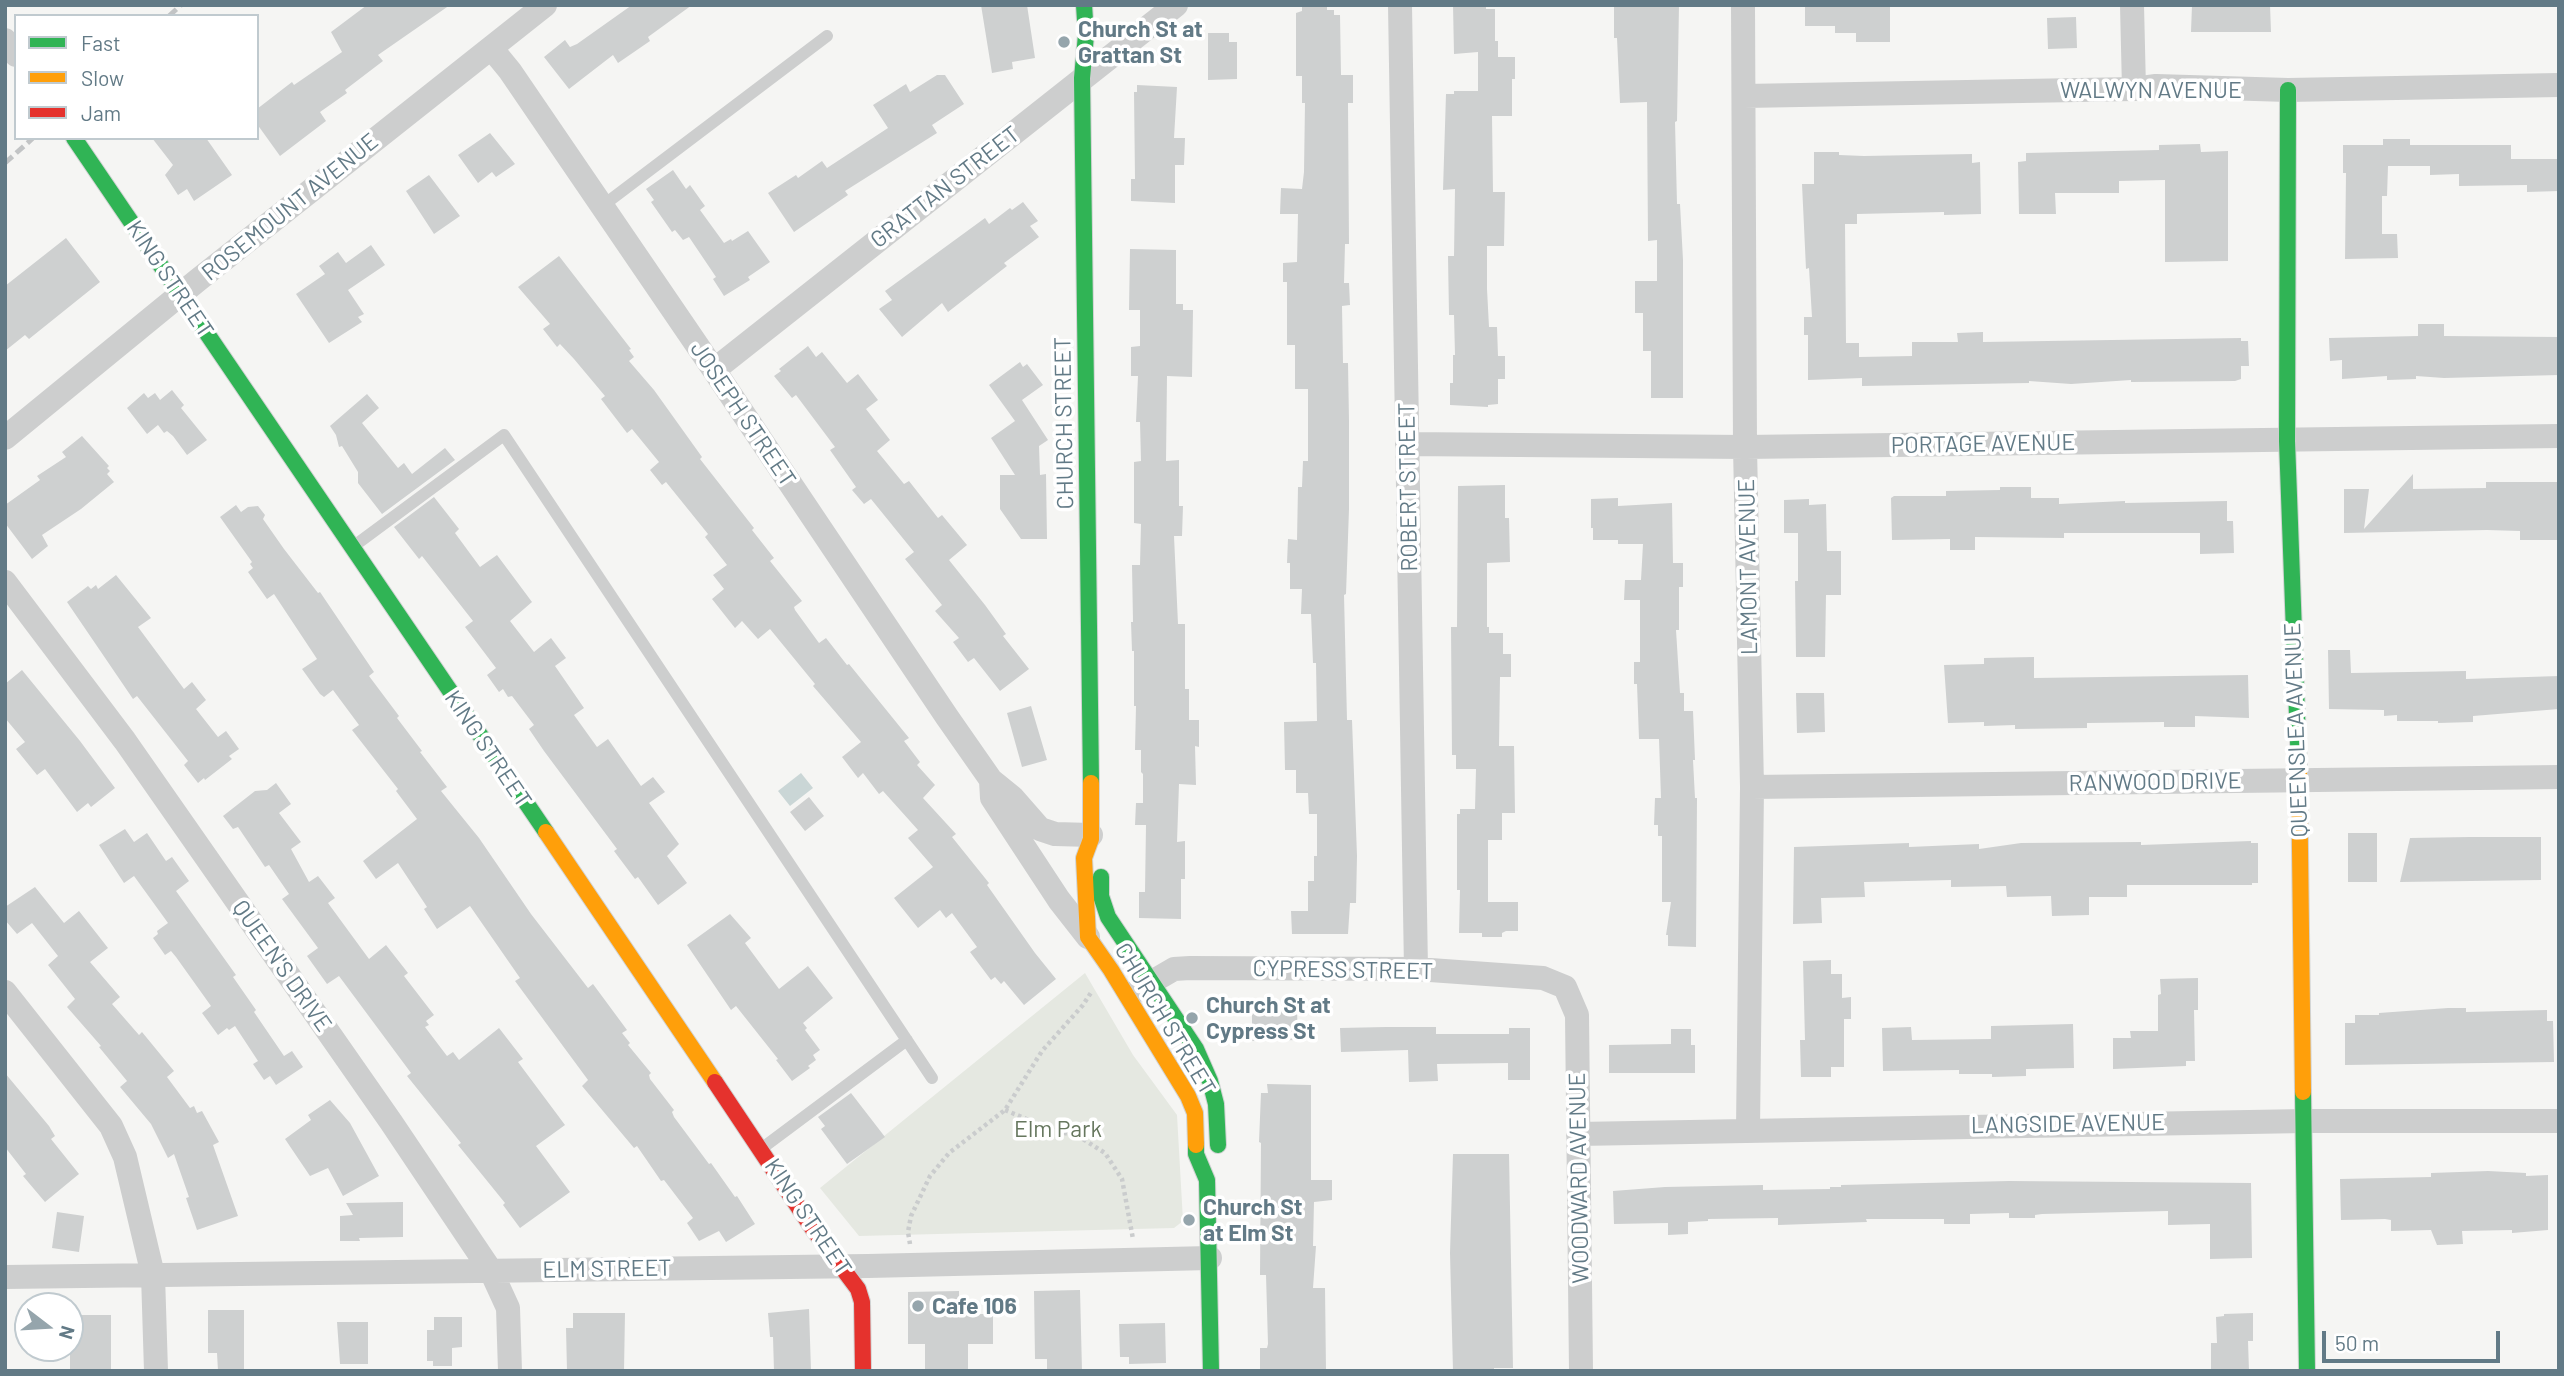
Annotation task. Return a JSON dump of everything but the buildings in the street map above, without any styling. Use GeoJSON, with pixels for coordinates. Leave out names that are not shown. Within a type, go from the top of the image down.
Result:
{"type":"FeatureCollection","features":[{"type":"Feature","properties":{"kind":"street","name":"ROSEMOUNT AVENUE"},"geometry":{"type":"LineString","coordinates":[[5,438],[545,5]]}},
{"type":"Feature","properties":{"kind":"street","name":"CHURCH STREET"},"geometry":{"type":"LineString","coordinates":[[1084,5],[1086,35],[1082,78],[1091,837],[1098,857],[1101,896],[1108,917],[1196,1049],[1210,1081],[1216,1104],[1219,1153],[1207,1180]]}},
{"type":"Feature","properties":{"kind":"street","name":"GRATTAN STREET"},"geometry":{"type":"LineString","coordinates":[[715,370],[1176,5]]}},
{"type":"Feature","properties":{"kind":"street","name":"ROBERT STREET"},"geometry":{"type":"LineString","coordinates":[[1400,5],[1416,970]]}},
{"type":"Feature","properties":{"kind":"street","name":"LAMONT AVENUE"},"geometry":{"type":"LineString","coordinates":[[1743,5],[1745,447],[1752,787],[1748,1129]]}},
{"type":"Feature","properties":{"kind":"street"},"geometry":{"type":"LineString","coordinates":[[2132,5],[2134,89]]}},
{"type":"Feature","properties":{"kind":"street","name":"JOSEPH STREET"},"geometry":{"type":"LineString","coordinates":[[492,49],[715,370],[991,780],[1012,797],[1040,829],[1055,834],[1091,837]]}},
{"type":"Feature","properties":{"kind":"street","name":"WALWYN AVENUE"},"geometry":{"type":"LineString","coordinates":[[1744,96],[2134,89],[2156,86],[2288,90],[2559,85]]}},
{"type":"Feature","properties":{"kind":"street","name":"QUEENSLEA AVENUE"},"geometry":{"type":"LineString","coordinates":[[2288,90],[2287,441],[2299,780],[2307,1371]]}},
{"type":"Feature","properties":{"kind":"street","name":"KING STREET"},"geometry":{"type":"LineString","coordinates":[[75,140],[813,1229],[858,1289],[862,1303],[863,1371]]}},
{"type":"Feature","properties":{"kind":"street","name":"PORTAGE AVENUE"},"geometry":{"type":"LineString","coordinates":[[1407,444],[1745,447],[2559,436]]}},
{"type":"Feature","properties":{"kind":"street","name":"QUEEN'S DRIVE"},"geometry":{"type":"LineString","coordinates":[[5,582],[125,741],[491,1271],[508,1308],[510,1371]]}},
{"type":"Feature","properties":{"kind":"street","name":"RANWOOD DRIVE"},"geometry":{"type":"LineString","coordinates":[[1752,787],[2559,777]]}},
{"type":"Feature","properties":{"kind":"street","name":"JOSEPH STREET"},"geometry":{"type":"LineString","coordinates":[[991,780],[992,799],[1059,900],[1088,937]]}},
{"type":"Feature","properties":{"kind":"street","name":"CHURCH STREET"},"geometry":{"type":"LineString","coordinates":[[1091,837],[1084,858],[1088,937],[1188,1096],[1195,1113],[1196,1154],[1207,1180],[1211,1371]]}},
{"type":"Feature","properties":{"kind":"street","name":"CYPRESS STREET"},"geometry":{"type":"LineString","coordinates":[[1127,997],[1174,969],[1416,970],[1543,978],[1565,987]]}},
{"type":"Feature","properties":{"kind":"street","name":"WOODWARD AVENUE"},"geometry":{"type":"LineString","coordinates":[[1565,987],[1577,1015],[1581,1371]]}},
{"type":"Feature","properties":{"kind":"street"},"geometry":{"type":"LineString","coordinates":[[5,992],[111,1126],[125,1157],[153,1275],[156,1371]]}},
{"type":"Feature","properties":{"kind":"street","name":"LANGSIDE AVENUE"},"geometry":{"type":"LineString","coordinates":[[1578,1134],[2305,1121],[2559,1121]]}},
{"type":"Feature","properties":{"kind":"street","name":"ELM STREET"},"geometry":{"type":"LineString","coordinates":[[5,1277],[911,1265],[1210,1258]]}},
{"type":"Feature","properties":{"kind":"lane"},"geometry":{"type":"LineString","coordinates":[[601,207],[827,36]]}},
{"type":"Feature","properties":{"kind":"lane"},"geometry":{"type":"LineString","coordinates":[[351,548],[504,435],[932,1078]]}},
{"type":"Feature","properties":{"kind":"lane"},"geometry":{"type":"LineString","coordinates":[[761,1149],[907,1040]]}},
{"type":"Feature","properties":{"kind":"path"},"geometry":{"type":"LineString","coordinates":[[911,1265],[908,1232],[911,1216],[930,1176],[948,1153],[1005,1110],[1042,1051],[1083,1005],[1096,984]]}},
{"type":"Feature","properties":{"kind":"path"},"geometry":{"type":"LineString","coordinates":[[1005,1110],[1055,1131],[1078,1136],[1105,1153],[1122,1179],[1128,1209]]}},
{"type":"Feature","properties":{"kind":"green space","name":"Elm Park"},"geometry":{"type":"Polygon","coordinates":[[[1085,973],[1133,1055],[1177,1115],[1183,1221],[1174,1228],[859,1236],[820,1188],[1085,973]]]}},
{"type":"Feature","properties":{"kind":"shaded area"},"geometry":{"type":"Polygon","coordinates":[[[801,773],[813,788],[790,806],[778,791],[801,773]]]}},
{"type":"Feature","properties":{"kind":"railway"},"geometry":{"type":"LineString","coordinates":[[171,14],[181,5]]}},
{"type":"Feature","properties":{"kind":"railway"},"geometry":{"type":"LineString","coordinates":[[5,163],[31,140]]}},
{"type":"Feature","properties":{"kind":"traffic: fast"},"geometry":{"type":"LineString","coordinates":[[1084,5],[1086,35],[1082,78],[1091,783]]}},
{"type":"Feature","properties":{"kind":"traffic: fast"},"geometry":{"type":"LineString","coordinates":[[2288,90],[2287,441],[2299,769]]}},
{"type":"Feature","properties":{"kind":"traffic: fast"},"geometry":{"type":"LineString","coordinates":[[75,140],[546,832]]}},
{"type":"Feature","properties":{"kind":"traffic: fast"},"geometry":{"type":"LineString","coordinates":[[1101,877],[1101,896],[1108,917],[1196,1049],[1210,1081],[1216,1104],[1218,1145]]}},
{"type":"Feature","properties":{"kind":"traffic: fast"},"geometry":{"type":"LineString","coordinates":[[2303,1092],[2307,1371]]}},
{"type":"Feature","properties":{"kind":"traffic: fast"},"geometry":{"type":"LineString","coordinates":[[1196,1145],[1196,1154],[1207,1180],[1211,1371]]}},
{"type":"Feature","properties":{"kind":"traffic: slow"},"geometry":{"type":"LineString","coordinates":[[2299,769],[2303,1092]]}},
{"type":"Feature","properties":{"kind":"traffic: slow"},"geometry":{"type":"LineString","coordinates":[[1091,783],[1091,839],[1084,858],[1088,937],[1188,1096],[1195,1113],[1196,1145]]}},
{"type":"Feature","properties":{"kind":"traffic: slow"},"geometry":{"type":"LineString","coordinates":[[546,832],[715,1082]]}},
{"type":"Feature","properties":{"kind":"traffic: jam"},"geometry":{"type":"LineString","coordinates":[[715,1082],[813,1229],[858,1289],[862,1302],[863,1371]]}},
{"type":"Feature","properties":{"kind":"place","name":"Church St at Grattan St"},"geometry":{"type":"Point","coordinates":[1064,42]}},
{"type":"Feature","properties":{"kind":"place","name":"Church St at Cypress St"},"geometry":{"type":"Point","coordinates":[1192,1018]}},
{"type":"Feature","properties":{"kind":"place","name":"Church St at Elm St"},"geometry":{"type":"Point","coordinates":[1189,1220]}},
{"type":"Feature","properties":{"kind":"place","name":"Cafe 106"},"geometry":{"type":"Point","coordinates":[918,1306]}}]}
